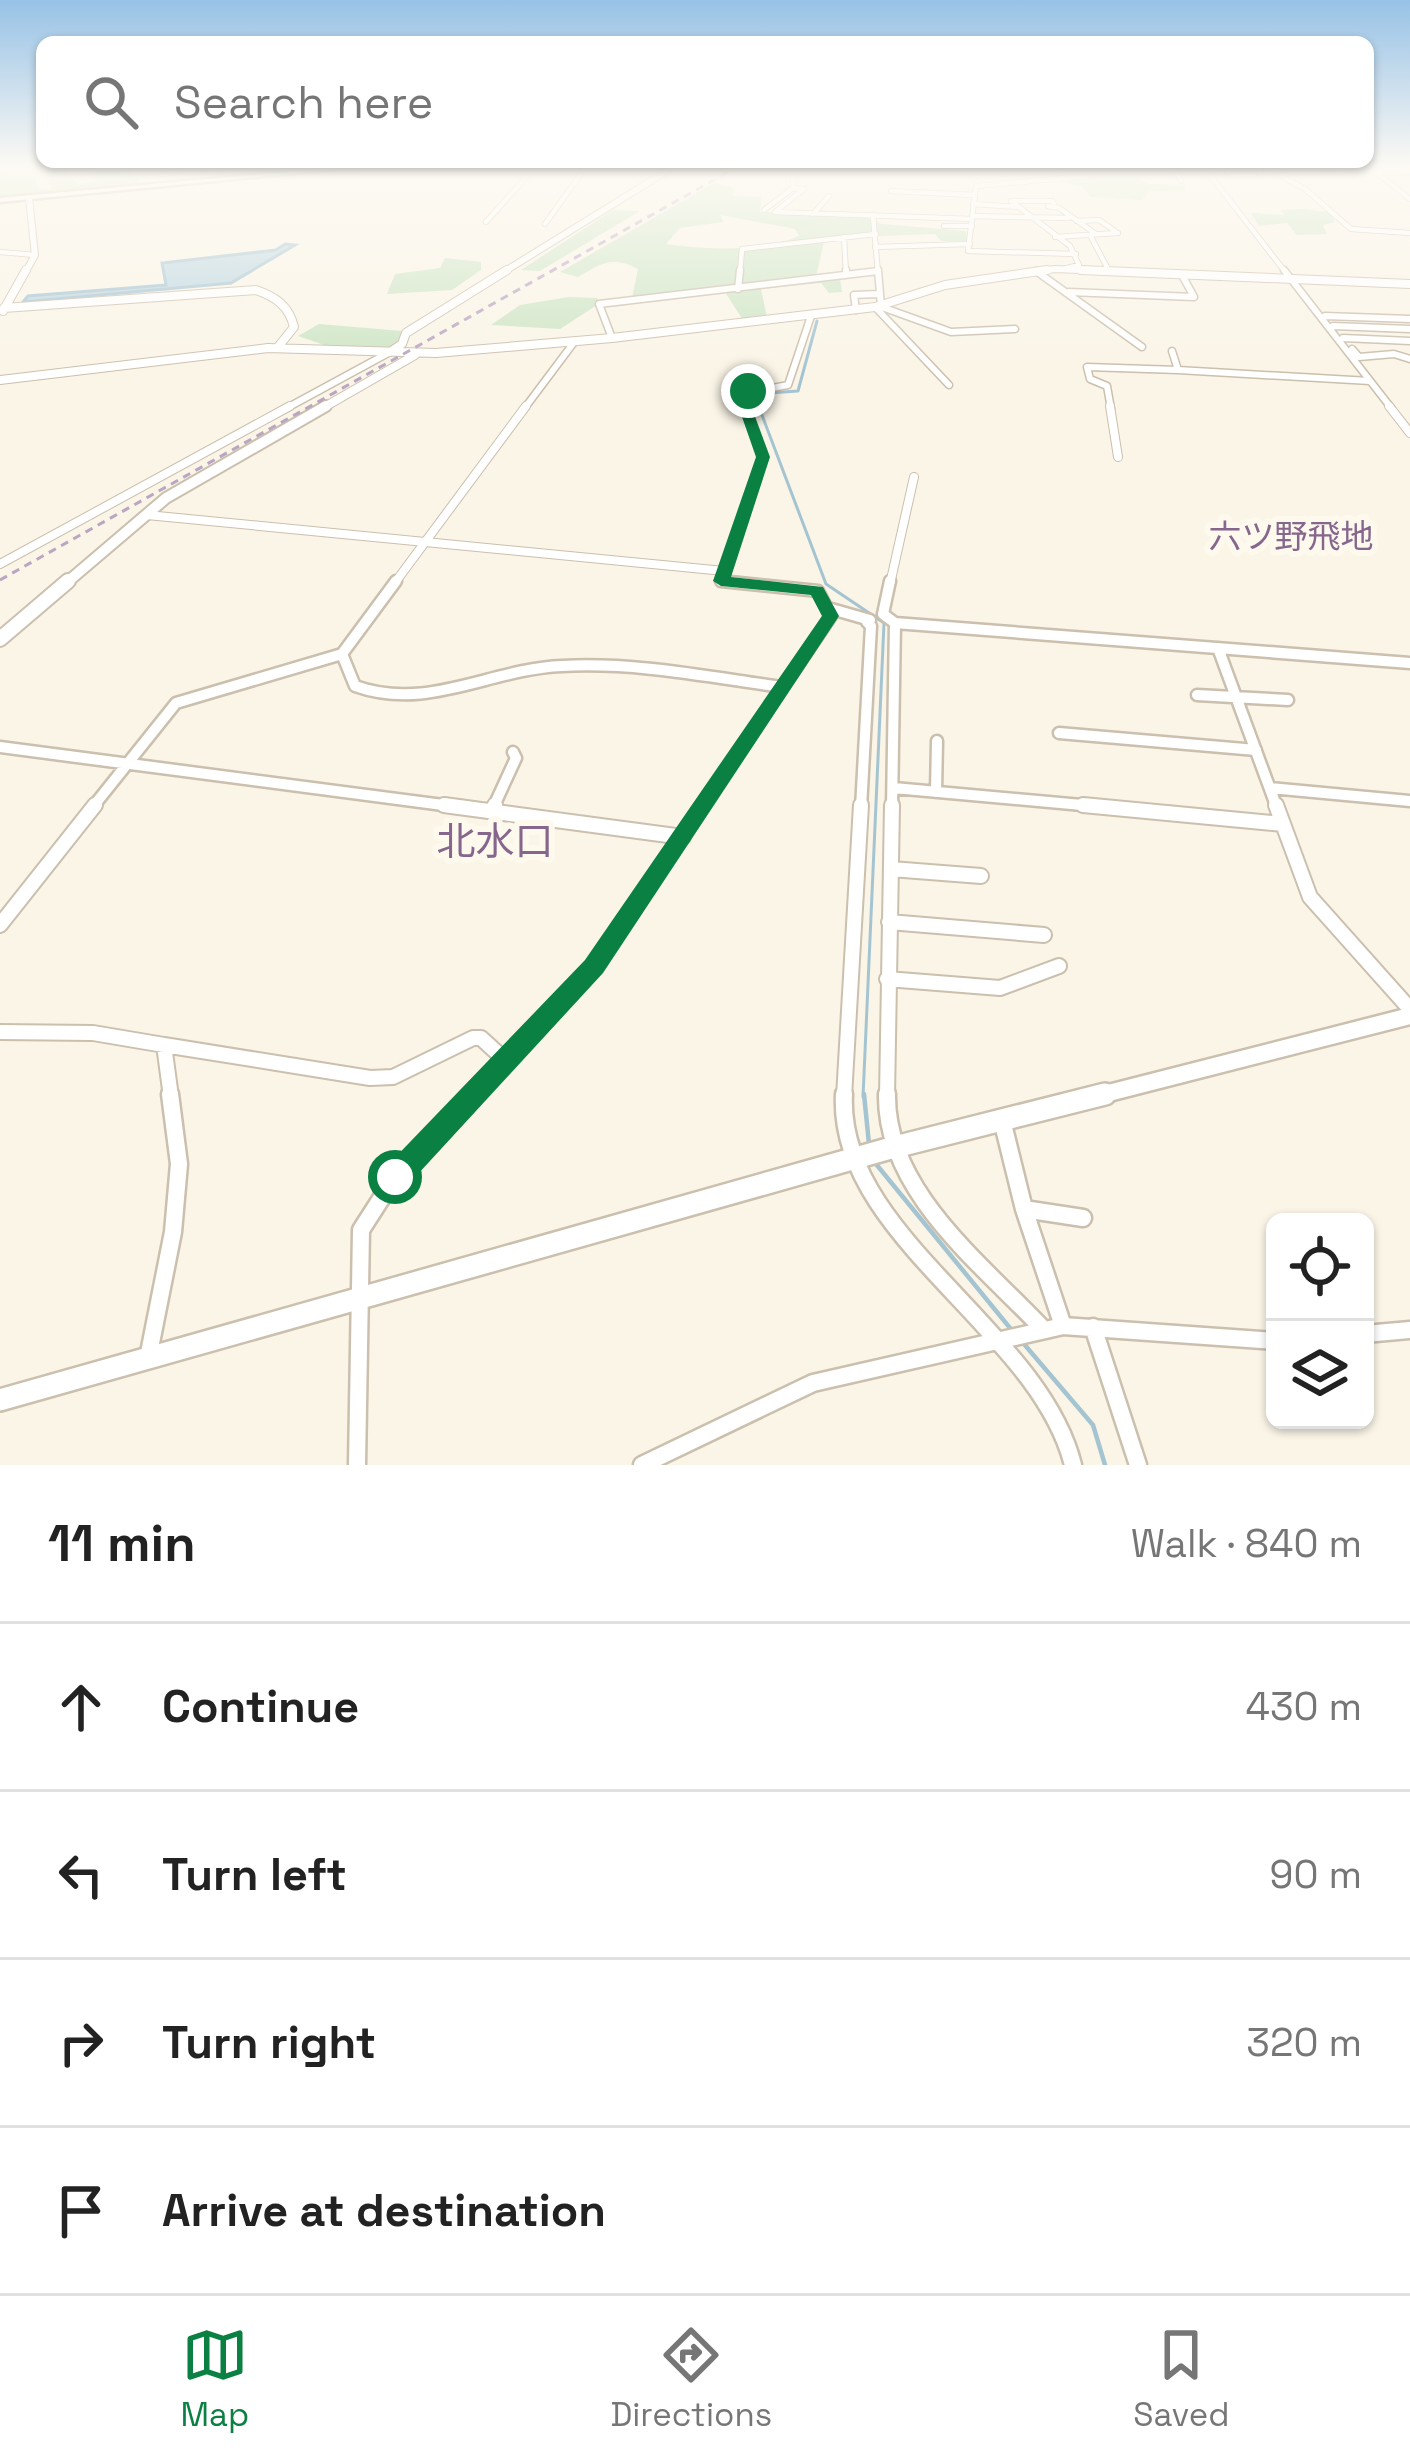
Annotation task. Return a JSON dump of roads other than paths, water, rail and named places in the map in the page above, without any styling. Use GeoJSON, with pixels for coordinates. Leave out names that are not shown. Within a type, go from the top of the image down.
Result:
{"type":"FeatureCollection","features":[{"type":"Feature","properties":{"kind":"street"},"geometry":{"type":"LineString","coordinates":[[2,312],[35,255],[33,234]]}},
{"type":"Feature","properties":{"kind":"street"},"geometry":{"type":"LineString","coordinates":[[0,564],[390,352],[402,344],[406,333],[568,234]]}},
{"type":"Feature","properties":{"kind":"street"},"geometry":{"type":"LineString","coordinates":[[738,289],[742,249],[872,234]]}},
{"type":"Feature","properties":{"kind":"street"},"geometry":{"type":"LineString","coordinates":[[876,234],[878,306],[949,386]]}},
{"type":"Feature","properties":{"kind":"street"},"geometry":{"type":"LineString","coordinates":[[969,246],[970,234]]}},
{"type":"Feature","properties":{"kind":"street"},"geometry":{"type":"LineString","coordinates":[[1050,234],[1076,254],[1079,265]]}},
{"type":"Feature","properties":{"kind":"street"},"geometry":{"type":"LineString","coordinates":[[1054,237],[1088,234]]}},
{"type":"Feature","properties":{"kind":"street"},"geometry":{"type":"LineString","coordinates":[[1093,234],[1109,271]]}},
{"type":"Feature","properties":{"kind":"street"},"geometry":{"type":"LineString","coordinates":[[1257,234],[1410,434]]}},
{"type":"Feature","properties":{"kind":"street"},"geometry":{"type":"LineString","coordinates":[[844,237],[846,275]]}},
{"type":"Feature","properties":{"kind":"street"},"geometry":{"type":"LineString","coordinates":[[876,251],[969,246],[1015,256],[1076,254]]}},
{"type":"Feature","properties":{"kind":"street"},"geometry":{"type":"LineString","coordinates":[[0,252],[35,255]]}},
{"type":"Feature","properties":{"kind":"street"},"geometry":{"type":"LineString","coordinates":[[0,380],[278,347],[419,352],[612,338],[856,310],[945,285],[1104,261]]}},
{"type":"Feature","properties":{"kind":"street"},"geometry":{"type":"LineString","coordinates":[[1063,268],[1410,284]]}},
{"type":"Feature","properties":{"kind":"street"},"geometry":{"type":"LineString","coordinates":[[612,338],[598,304],[878,271]]}},
{"type":"Feature","properties":{"kind":"street"},"geometry":{"type":"LineString","coordinates":[[1036,271],[1142,346]]}},
{"type":"Feature","properties":{"kind":"street"},"geometry":{"type":"LineString","coordinates":[[1069,292],[1192,298],[1181,274]]}},
{"type":"Feature","properties":{"kind":"street"},"geometry":{"type":"LineString","coordinates":[[1293,279],[1359,358],[1394,354],[1410,359]]}},
{"type":"Feature","properties":{"kind":"street"},"geometry":{"type":"LineString","coordinates":[[2,312],[256,290],[290,311],[294,327],[278,347]]}},
{"type":"Feature","properties":{"kind":"street"},"geometry":{"type":"LineString","coordinates":[[856,310],[854,295],[878,294]]}},
{"type":"Feature","properties":{"kind":"street"},"geometry":{"type":"LineString","coordinates":[[1092,309],[1109,309],[1103,294]]}},
{"type":"Feature","properties":{"kind":"street"},"geometry":{"type":"LineString","coordinates":[[878,306],[951,332],[1015,329]]}},
{"type":"Feature","properties":{"kind":"street"},"geometry":{"type":"LineString","coordinates":[[357,1465],[361,1300],[357,1263],[361,1230],[373,1207],[594,966],[831,616],[818,591],[721,581],[763,457],[740,394],[788,385],[811,316]]}},
{"type":"Feature","properties":{"kind":"street"},"geometry":{"type":"LineString","coordinates":[[1325,316],[1410,320]]}},
{"type":"Feature","properties":{"kind":"street"},"geometry":{"type":"LineString","coordinates":[[1333,326],[1410,329]]}},
{"type":"Feature","properties":{"kind":"street"},"geometry":{"type":"LineString","coordinates":[[1342,338],[1410,341]]}},
{"type":"Feature","properties":{"kind":"street"},"geometry":{"type":"LineString","coordinates":[[0,925],[176,704],[342,654],[575,341]]}},
{"type":"Feature","properties":{"kind":"street"},"geometry":{"type":"LineString","coordinates":[[1172,351],[1178,370]]}},
{"type":"Feature","properties":{"kind":"street"},"geometry":{"type":"LineString","coordinates":[[0,639],[166,498],[419,352]]}},
{"type":"Feature","properties":{"kind":"street"},"geometry":{"type":"LineString","coordinates":[[1118,457],[1107,386],[1090,379],[1087,367],[1370,380]]}},
{"type":"Feature","properties":{"kind":"street"},"geometry":{"type":"LineString","coordinates":[[883,614],[914,477]]}},
{"type":"Feature","properties":{"kind":"street"},"geometry":{"type":"LineString","coordinates":[[146,515],[724,572]]}},
{"type":"Feature","properties":{"kind":"street"},"geometry":{"type":"LineString","coordinates":[[828,608],[871,626],[842,1113],[853,1159],[864,1187],[1056,1414],[1073,1465]]}},
{"type":"Feature","properties":{"kind":"street"},"geometry":{"type":"LineString","coordinates":[[867,622],[883,614]]}},
{"type":"Feature","properties":{"kind":"street"},"geometry":{"type":"LineString","coordinates":[[883,614],[895,623],[1410,663]]}},
{"type":"Feature","properties":{"kind":"street"},"geometry":{"type":"LineString","coordinates":[[895,623],[883,1104],[891,1148],[913,1184],[1053,1328]]}},
{"type":"Feature","properties":{"kind":"street"},"geometry":{"type":"LineString","coordinates":[[0,1400],[891,1148],[1410,1012],[1310,898],[1218,648]]}},
{"type":"Feature","properties":{"kind":"street"},"geometry":{"type":"LineString","coordinates":[[342,654],[355,686],[401,701],[562,665],[782,687]]}},
{"type":"Feature","properties":{"kind":"street"},"geometry":{"type":"LineString","coordinates":[[1197,695],[1288,700]]}},
{"type":"Feature","properties":{"kind":"street"},"geometry":{"type":"LineString","coordinates":[[1059,733],[1256,750]]}},
{"type":"Feature","properties":{"kind":"street"},"geometry":{"type":"LineString","coordinates":[[937,741],[937,792]]}},
{"type":"Feature","properties":{"kind":"street"},"geometry":{"type":"LineString","coordinates":[[0,747],[682,837]]}},
{"type":"Feature","properties":{"kind":"street"},"geometry":{"type":"LineString","coordinates":[[492,811],[516,758],[513,752]]}},
{"type":"Feature","properties":{"kind":"street"},"geometry":{"type":"LineString","coordinates":[[894,788],[1282,824]]}},
{"type":"Feature","properties":{"kind":"street"},"geometry":{"type":"LineString","coordinates":[[1270,788],[1410,801]]}},
{"type":"Feature","properties":{"kind":"street"},"geometry":{"type":"LineString","coordinates":[[891,869],[981,876]]}},
{"type":"Feature","properties":{"kind":"street"},"geometry":{"type":"LineString","coordinates":[[890,922],[1044,935]]}},
{"type":"Feature","properties":{"kind":"street"},"geometry":{"type":"LineString","coordinates":[[887,979],[1000,988],[1034,971],[1059,966]]}},
{"type":"Feature","properties":{"kind":"street"},"geometry":{"type":"LineString","coordinates":[[0,1033],[93,1033],[370,1078],[393,1077],[473,1038],[481,1038],[505,1060]]}},
{"type":"Feature","properties":{"kind":"street"},"geometry":{"type":"LineString","coordinates":[[148,1358],[173,1232],[179,1164],[164,1045]]}},
{"type":"Feature","properties":{"kind":"street"},"geometry":{"type":"LineString","coordinates":[[1002,1120],[1053,1328]]}},
{"type":"Feature","properties":{"kind":"street"},"geometry":{"type":"LineString","coordinates":[[1024,1209],[1083,1218]]}},
{"type":"Feature","properties":{"kind":"street"},"geometry":{"type":"LineString","coordinates":[[1093,1327],[1138,1465]]}},
{"type":"Feature","properties":{"kind":"street"},"geometry":{"type":"LineString","coordinates":[[642,1465],[813,1383],[1053,1328],[1266,1340]]}},
{"type":"Feature","properties":{"kind":"street"},"geometry":{"type":"LineString","coordinates":[[1374,1333],[1410,1330]]}},
{"type":"Feature","properties":{"kind":"water"},"geometry":{"type":"Polygon","coordinates":[[[295,245],[231,283],[23,302],[28,296],[166,285],[162,263],[276,250],[295,245]]]}},
{"type":"Feature","properties":{"kind":"waterway"},"geometry":{"type":"LineString","coordinates":[[817,321],[798,391],[754,394],[826,584],[884,623],[863,1097]]}},
{"type":"Feature","properties":{"kind":"waterway"},"geometry":{"type":"LineString","coordinates":[[864,1094],[869,1144]]}},
{"type":"Feature","properties":{"kind":"waterway"},"geometry":{"type":"LineString","coordinates":[[876,1164],[1010,1328]]}},
{"type":"Feature","properties":{"kind":"waterway"},"geometry":{"type":"LineString","coordinates":[[1024,1344],[1093,1425],[1105,1465]]}},
{"type":"Feature","properties":{"kind":"railway"},"geometry":{"type":"LineString","coordinates":[[0,580],[617,234]]}},
{"type":"Feature","properties":{"kind":"district","name":"六ツ野飛地"},"geometry":{"type":"Point","coordinates":[1291,536]}},
{"type":"Feature","properties":{"kind":"district","name":"北水口"},"geometry":{"type":"Point","coordinates":[495,841]}}]}
